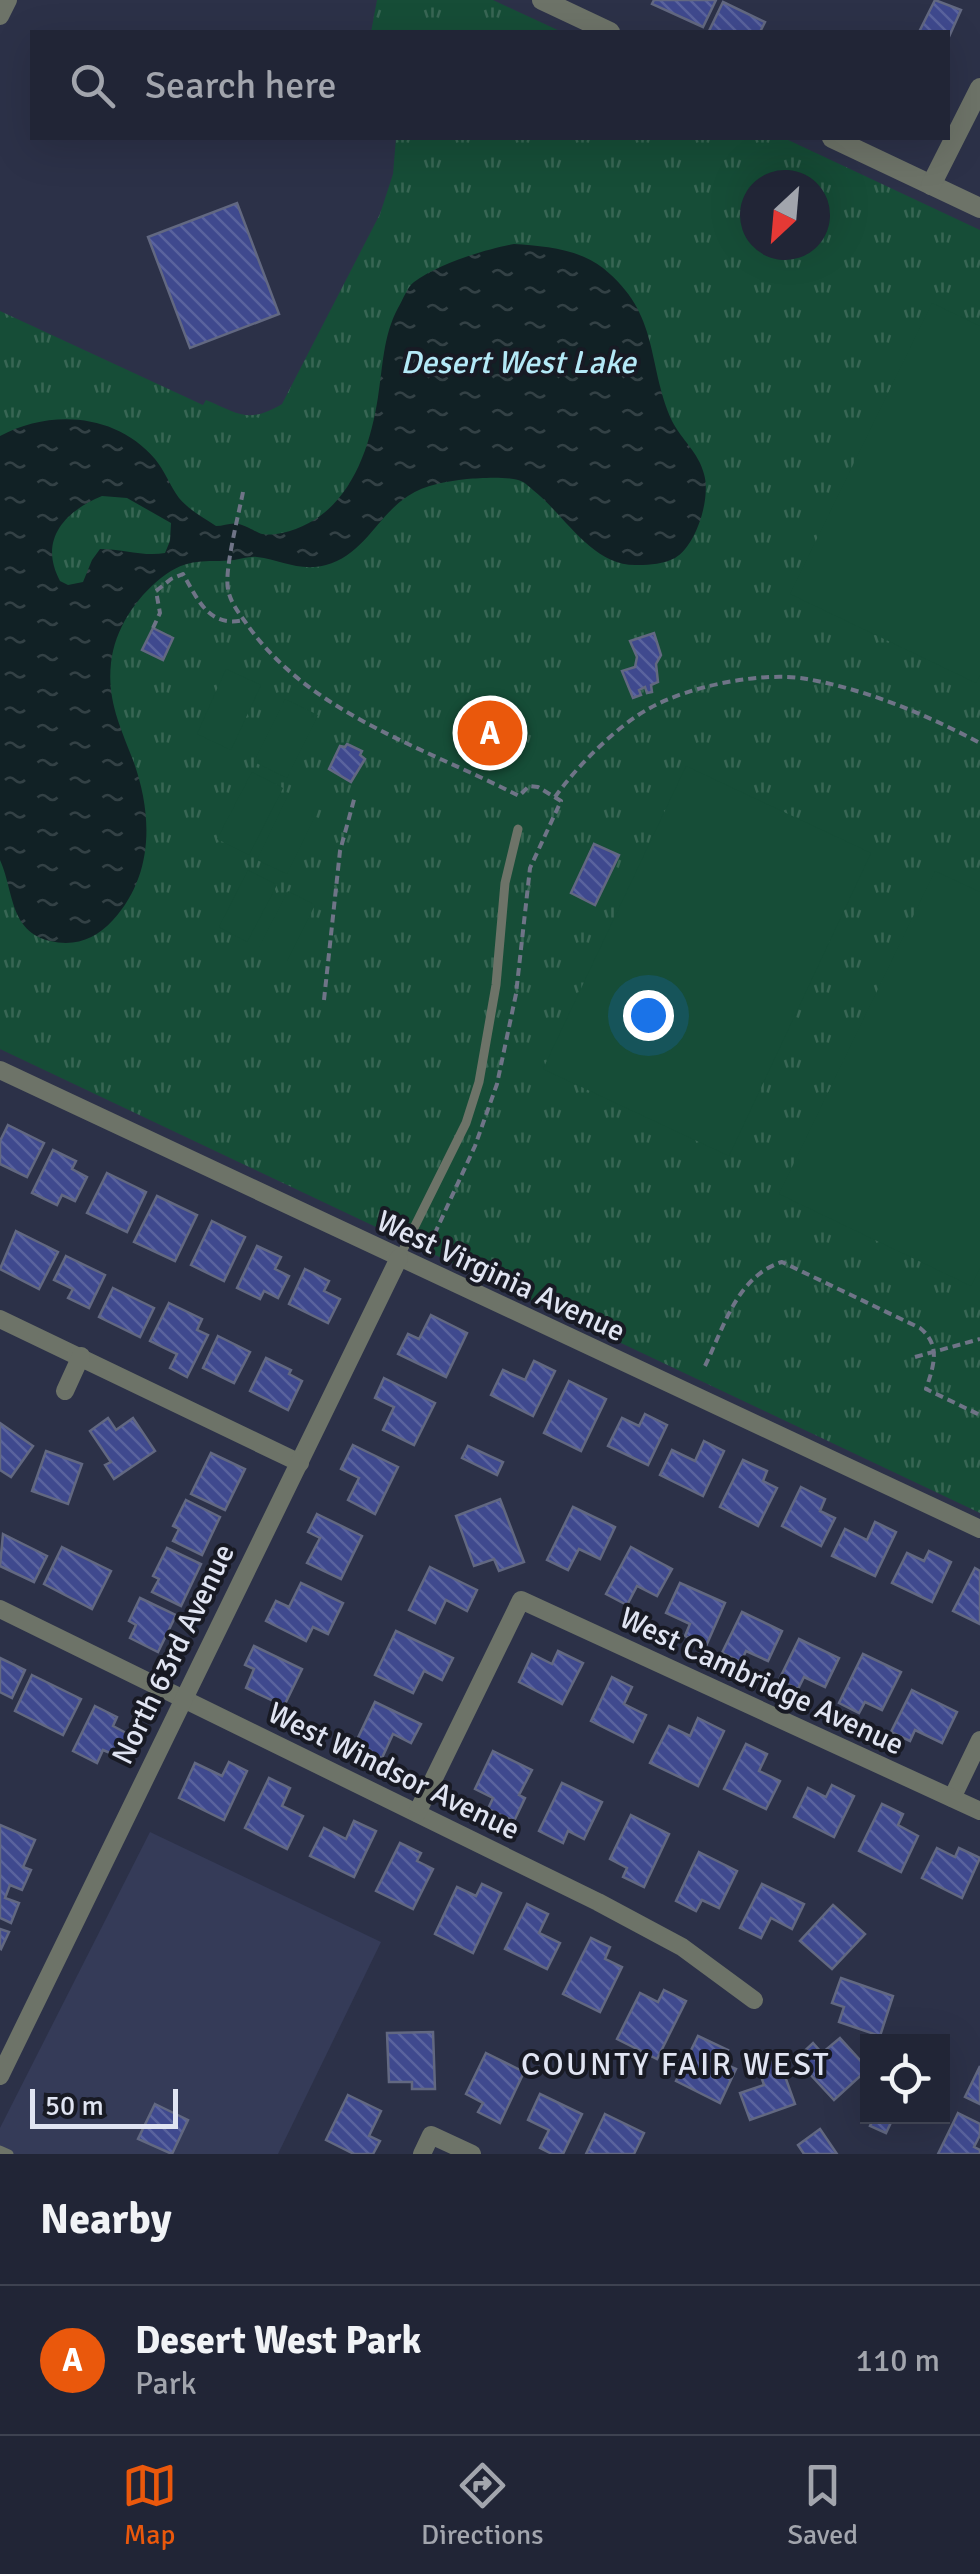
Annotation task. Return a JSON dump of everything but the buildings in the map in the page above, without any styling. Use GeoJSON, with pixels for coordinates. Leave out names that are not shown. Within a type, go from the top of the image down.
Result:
{"type":"FeatureCollection","features":[{"type":"Feature","properties":{"kind":"street"},"geometry":{"type":"LineString","coordinates":[[542,0],[606,30]]}},
{"type":"Feature","properties":{"kind":"street"},"geometry":{"type":"LineString","coordinates":[[931,184],[980,88]]}},
{"type":"Feature","properties":{"kind":"street"},"geometry":{"type":"LineString","coordinates":[[836,140],[980,208]]}},
{"type":"Feature","properties":{"kind":"street","name":"West Virginia Avenue"},"geometry":{"type":"LineString","coordinates":[[0,1070],[980,1529]]}},
{"type":"Feature","properties":{"kind":"street","name":"North 63rd Avenue"},"geometry":{"type":"LineString","coordinates":[[0,2076],[399,1258]]}},
{"type":"Feature","properties":{"kind":"street"},"geometry":{"type":"LineString","coordinates":[[0,1320],[300,1463]]}},
{"type":"Feature","properties":{"kind":"street"},"geometry":{"type":"LineString","coordinates":[[65,1391],[81,1356]]}},
{"type":"Feature","properties":{"kind":"street","name":"West Cambridge Avenue"},"geometry":{"type":"LineString","coordinates":[[416,1812],[521,1600],[980,1811]]}},
{"type":"Feature","properties":{"kind":"street","name":"West Windsor Avenue"},"geometry":{"type":"LineString","coordinates":[[0,1610],[598,1902],[682,1947],[754,2000]]}},
{"type":"Feature","properties":{"kind":"street"},"geometry":{"type":"LineString","coordinates":[[952,1798],[980,1740]]}},
{"type":"Feature","properties":{"kind":"street"},"geometry":{"type":"LineString","coordinates":[[422,2154],[431,2135],[472,2154]]}},
{"type":"Feature","properties":{"kind":"lane"},"geometry":{"type":"LineString","coordinates":[[399,1258],[466,1123],[479,1082],[496,985],[505,883],[518,829]]}},
{"type":"Feature","properties":{"kind":"lane"},"geometry":{"type":"LineString","coordinates":[[0,2150],[10,2154]]}},
{"type":"Feature","properties":{"kind":"path"},"geometry":{"type":"LineString","coordinates":[[243,492],[226,586],[244,620],[276,660],[330,704],[519,796],[529,786],[538,787],[560,801],[540,841]]}},
{"type":"Feature","properties":{"kind":"path"},"geometry":{"type":"LineString","coordinates":[[153,628],[160,612],[156,591],[184,574],[201,606],[218,620],[244,620]]}},
{"type":"Feature","properties":{"kind":"path"},"geometry":{"type":"LineString","coordinates":[[554,797],[586,759],[650,708],[702,688],[744,679],[804,678],[898,704],[980,743]]}},
{"type":"Feature","properties":{"kind":"path"},"geometry":{"type":"LineString","coordinates":[[324,1000],[340,851],[355,796]]}},
{"type":"Feature","properties":{"kind":"path"},"geometry":{"type":"LineString","coordinates":[[705,1366],[744,1286],[764,1268],[782,1262],[931,1336],[935,1352],[926,1389],[980,1414]]}},
{"type":"Feature","properties":{"kind":"path"},"geometry":{"type":"LineString","coordinates":[[915,1357],[980,1340]]}},
{"type":"Feature","properties":{"kind":"shaded area"},"geometry":{"type":"Polygon","coordinates":[[[150,1832],[381,1942],[278,2154],[0,2154],[0,2128],[150,1832]]]}},
{"type":"Feature","properties":{"kind":"green space"},"geometry":{"type":"Polygon","coordinates":[[[377,0],[493,0],[558,30],[371,30],[377,0]]]}},
{"type":"Feature","properties":{"kind":"green space"},"geometry":{"type":"Polygon","coordinates":[[[396,140],[788,140],[980,230],[980,1513],[0,1049],[0,311],[203,405],[206,400],[236,413],[252,415],[282,404],[380,214],[393,174],[396,140]]]}},
{"type":"Feature","properties":{"kind":"green space"},"geometry":{"type":"Polygon","coordinates":[[[932,303],[980,326],[980,675],[976,683],[790,594],[932,303]]]}},
{"type":"Feature","properties":{"kind":"green space"},"geometry":{"type":"Polygon","coordinates":[[[226,669],[261,685],[231,750],[197,734],[226,669]]]}},
{"type":"Feature","properties":{"kind":"green space"},"geometry":{"type":"Polygon","coordinates":[[[285,699],[318,715],[287,778],[254,762],[285,699]]]}},
{"type":"Feature","properties":{"kind":"green space"},"geometry":{"type":"Polygon","coordinates":[[[686,766],[871,853],[729,1156],[543,1069],[686,766]]]}},
{"type":"Feature","properties":{"kind":"green space"},"geometry":{"type":"Polygon","coordinates":[[[252,772],[283,788],[249,855],[217,839],[252,772]]]}},
{"type":"Feature","properties":{"kind":"green space"},"geometry":{"type":"Polygon","coordinates":[[[289,793],[319,808],[287,874],[257,860],[289,793]]]}},
{"type":"Feature","properties":{"kind":"green space"},"geometry":{"type":"Polygon","coordinates":[[[248,870],[277,885],[247,942],[219,927],[248,870]]]}},
{"type":"Feature","properties":{"kind":"green space"},"geometry":{"type":"Polygon","coordinates":[[[935,871],[980,892],[980,1268],[971,1286],[779,1194],[935,871]]]}},
{"type":"Feature","properties":{"kind":"green space"},"geometry":{"type":"Polygon","coordinates":[[[288,891],[315,905],[287,961],[259,947],[288,891]]]}},
{"type":"Feature","properties":{"kind":"water","name":"Desert West Lake"},"geometry":{"type":"Polygon","coordinates":[[[514,244],[561,250],[594,262],[622,286],[635,304],[650,340],[672,421],[704,474],[704,507],[690,543],[666,562],[622,563],[593,549],[523,482],[479,478],[415,492],[397,504],[350,553],[326,565],[299,566],[251,557],[197,562],[171,571],[135,605],[117,638],[111,663],[113,701],[144,802],[146,844],[136,884],[113,920],[92,937],[68,943],[37,936],[20,919],[0,860],[0,436],[19,427],[61,419],[102,424],[139,444],[159,464],[183,502],[216,526],[239,524],[267,535],[304,526],[338,499],[361,462],[374,419],[389,329],[409,287],[449,263],[514,244]],[[102,496],[67,519],[54,540],[52,553],[60,581],[68,585],[83,582],[100,549],[165,553],[171,523],[127,498],[102,496]]]}},
{"type":"Feature","properties":{"kind":"place","name":"Desert West Park"},"geometry":{"type":"Point","coordinates":[490,733]}},
{"type":"Feature","properties":{"kind":"district","name":"COUNTY FAIR WEST"},"geometry":{"type":"Point","coordinates":[676,2064]}}]}
